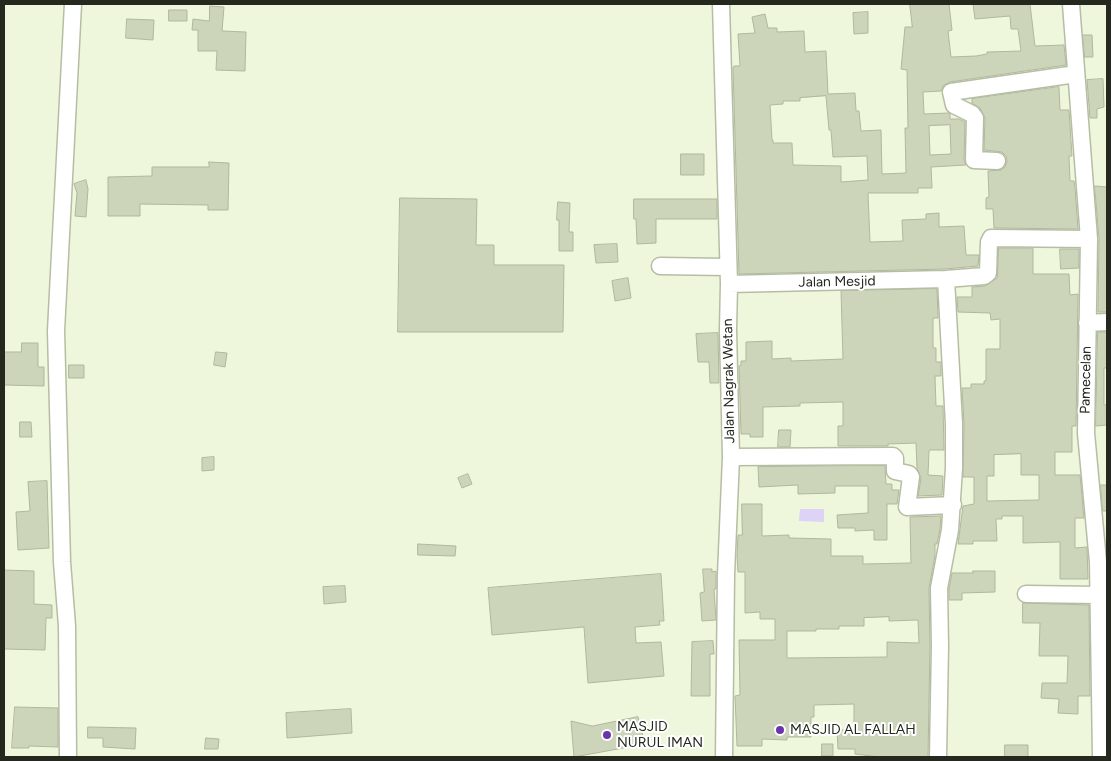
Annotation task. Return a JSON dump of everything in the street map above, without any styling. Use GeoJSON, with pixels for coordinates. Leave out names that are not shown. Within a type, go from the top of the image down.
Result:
{"type":"FeatureCollection","features":[{"type":"Feature","properties":{"kind":"street"},"geometry":{"type":"LineString","coordinates":[[68,757],[67,626],[62,562],[56,331],[73,4]]}},
{"type":"Feature","properties":{"kind":"street","name":"Jalan Nagrak Wetan"},"geometry":{"type":"LineString","coordinates":[[721,4],[727,267],[729,284],[728,330],[731,457],[726,575],[724,757]]}},
{"type":"Feature","properties":{"kind":"street","name":"Pamecelan"},"geometry":{"type":"LineString","coordinates":[[1071,4],[1089,239],[1086,433],[1097,543],[1101,757]]}},
{"type":"Feature","properties":{"kind":"street"},"geometry":{"type":"LineString","coordinates":[[997,161],[973,160],[975,118],[972,114],[954,105],[951,92],[1076,74]]}},
{"type":"Feature","properties":{"kind":"street","name":"Jalan Mesjid"},"geometry":{"type":"LineString","coordinates":[[729,284],[946,280],[988,274],[989,242],[991,238],[1089,239]]}},
{"type":"Feature","properties":{"kind":"street"},"geometry":{"type":"LineString","coordinates":[[660,266],[727,267]]}},
{"type":"Feature","properties":{"kind":"street"},"geometry":{"type":"LineString","coordinates":[[938,757],[940,588],[953,505],[954,424],[946,280]]}},
{"type":"Feature","properties":{"kind":"street"},"geometry":{"type":"LineString","coordinates":[[1087,323],[1107,322]]}},
{"type":"Feature","properties":{"kind":"street"},"geometry":{"type":"LineString","coordinates":[[731,457],[892,456],[895,458],[895,472],[907,473],[910,477],[907,507],[953,505]]}},
{"type":"Feature","properties":{"kind":"street"},"geometry":{"type":"LineString","coordinates":[[1026,594],[1099,595]]}},
{"type":"Feature","properties":{"kind":"shaded area"},"geometry":{"type":"Polygon","coordinates":[[[800,509],[824,509],[824,522],[799,521],[800,509]]]}},
{"type":"Feature","properties":{"kind":"building"},"geometry":{"type":"Polygon","coordinates":[[[910,4],[949,4],[952,30],[948,31],[951,57],[976,56],[987,54],[987,52],[1021,51],[1018,29],[1011,29],[1010,16],[975,19],[973,4],[1030,4],[1035,46],[1064,45],[1066,65],[950,82],[944,85],[941,91],[923,92],[924,114],[948,113],[950,114],[950,119],[959,119],[965,122],[964,160],[966,165],[931,167],[932,188],[918,188],[918,193],[868,193],[870,242],[903,241],[902,220],[926,219],[926,214],[939,213],[939,227],[964,226],[966,255],[979,255],[978,266],[945,269],[739,274],[733,68],[734,66],[740,66],[738,34],[755,33],[752,17],[765,14],[768,28],[777,28],[777,32],[804,31],[805,52],[826,51],[828,94],[855,93],[856,111],[859,111],[861,131],[881,130],[882,174],[906,173],[905,128],[908,128],[907,70],[901,69],[905,27],[912,27],[910,4]],[[826,96],[800,98],[800,101],[783,101],[783,104],[770,105],[773,143],[792,143],[793,165],[841,166],[841,182],[868,180],[867,156],[833,157],[826,96]],[[950,125],[929,126],[930,155],[951,154],[950,125]]]}},
{"type":"Feature","properties":{"kind":"building"},"geometry":{"type":"Polygon","coordinates":[[[210,6],[224,7],[222,31],[246,32],[245,71],[216,70],[217,51],[198,51],[198,30],[192,30],[193,19],[209,21],[210,6]]]}},
{"type":"Feature","properties":{"kind":"building"},"geometry":{"type":"Polygon","coordinates":[[[169,10],[187,10],[187,21],[169,21],[169,10]]]}},
{"type":"Feature","properties":{"kind":"building"},"geometry":{"type":"Polygon","coordinates":[[[868,12],[868,33],[854,34],[853,13],[868,12]]]}},
{"type":"Feature","properties":{"kind":"building"},"geometry":{"type":"Polygon","coordinates":[[[127,19],[154,20],[153,40],[126,38],[127,19]]]}},
{"type":"Feature","properties":{"kind":"building"},"geometry":{"type":"Polygon","coordinates":[[[1083,35],[1092,35],[1093,57],[1085,57],[1083,35]]]}},
{"type":"Feature","properties":{"kind":"building"},"geometry":{"type":"Polygon","coordinates":[[[1103,79],[1104,107],[1097,109],[1097,118],[1090,118],[1087,80],[1103,79]]]}},
{"type":"Feature","properties":{"kind":"building"},"geometry":{"type":"Polygon","coordinates":[[[1059,87],[1060,110],[1069,110],[1072,156],[1069,156],[1070,181],[1074,181],[1078,229],[994,228],[993,209],[986,209],[986,198],[989,197],[988,171],[1001,170],[1005,167],[1007,161],[1006,156],[1002,152],[984,150],[985,118],[980,108],[972,103],[972,99],[1059,87]]]}},
{"type":"Feature","properties":{"kind":"building"},"geometry":{"type":"Polygon","coordinates":[[[681,154],[704,154],[704,175],[681,175],[681,154]]]}},
{"type":"Feature","properties":{"kind":"building"},"geometry":{"type":"Polygon","coordinates":[[[209,162],[229,163],[228,210],[208,210],[208,205],[140,204],[140,216],[108,216],[108,177],[152,176],[152,167],[209,167],[209,162]]]}},
{"type":"Feature","properties":{"kind":"building"},"geometry":{"type":"Polygon","coordinates":[[[86,180],[88,189],[86,217],[75,216],[77,193],[74,184],[86,180]]]}},
{"type":"Feature","properties":{"kind":"building"},"geometry":{"type":"Polygon","coordinates":[[[1095,186],[1107,187],[1107,312],[1098,312],[1099,239],[1095,186]]]}},
{"type":"Feature","properties":{"kind":"building"},"geometry":{"type":"Polygon","coordinates":[[[400,198],[477,199],[476,245],[494,245],[494,265],[564,265],[563,332],[398,332],[400,198]]]}},
{"type":"Feature","properties":{"kind":"building"},"geometry":{"type":"Polygon","coordinates":[[[634,199],[717,199],[717,219],[656,219],[656,243],[637,244],[634,199]]]}},
{"type":"Feature","properties":{"kind":"building"},"geometry":{"type":"Polygon","coordinates":[[[558,202],[570,203],[569,232],[573,232],[573,251],[559,251],[558,202]]]}},
{"type":"Feature","properties":{"kind":"building"},"geometry":{"type":"Polygon","coordinates":[[[617,244],[618,262],[596,263],[594,245],[617,244]]]}},
{"type":"Feature","properties":{"kind":"building"},"geometry":{"type":"Polygon","coordinates":[[[999,248],[1033,248],[1033,274],[1069,274],[1070,295],[1078,294],[1076,426],[1072,426],[1072,452],[1055,452],[1055,475],[1080,475],[1084,518],[1075,518],[1075,548],[1087,547],[1088,579],[1060,579],[1060,542],[1023,543],[1023,516],[1002,516],[1002,519],[996,519],[997,541],[973,541],[973,544],[958,544],[963,506],[974,504],[974,477],[963,477],[964,424],[962,388],[971,388],[971,384],[984,384],[984,381],[986,381],[986,349],[1000,349],[1000,319],[991,320],[990,313],[958,312],[957,297],[972,297],[972,287],[985,286],[997,278],[999,248]],[[1021,454],[994,455],[994,476],[987,476],[987,501],[1039,500],[1039,475],[1021,475],[1021,454]]]}},
{"type":"Feature","properties":{"kind":"building"},"geometry":{"type":"Polygon","coordinates":[[[1060,249],[1079,249],[1079,268],[1061,269],[1060,249]]]}},
{"type":"Feature","properties":{"kind":"building"},"geometry":{"type":"Polygon","coordinates":[[[628,278],[631,298],[615,301],[612,281],[628,278]]]}},
{"type":"Feature","properties":{"kind":"building"},"geometry":{"type":"Polygon","coordinates":[[[937,289],[938,318],[933,318],[933,348],[936,348],[936,362],[941,362],[941,376],[935,376],[936,406],[943,406],[944,450],[929,451],[928,475],[943,476],[942,495],[918,496],[921,478],[917,468],[916,443],[888,444],[888,446],[838,446],[838,426],[843,426],[843,402],[800,403],[800,406],[763,407],[763,437],[750,437],[750,434],[741,434],[739,366],[741,361],[746,361],[746,342],[772,341],[772,359],[791,358],[791,361],[843,359],[841,291],[937,289]]]}},
{"type":"Feature","properties":{"kind":"building"},"geometry":{"type":"Polygon","coordinates":[[[1098,332],[1107,332],[1107,368],[1104,368],[1104,405],[1107,405],[1107,425],[1096,426],[1098,332]]]}},
{"type":"Feature","properties":{"kind":"building"},"geometry":{"type":"Polygon","coordinates":[[[718,333],[719,383],[710,383],[709,362],[698,362],[696,334],[718,333]]]}},
{"type":"Feature","properties":{"kind":"building"},"geometry":{"type":"Polygon","coordinates":[[[22,343],[38,343],[38,367],[44,367],[44,386],[4,385],[4,352],[21,352],[22,343]]]}},
{"type":"Feature","properties":{"kind":"building"},"geometry":{"type":"Polygon","coordinates":[[[216,352],[227,353],[225,367],[214,365],[216,352]]]}},
{"type":"Feature","properties":{"kind":"building"},"geometry":{"type":"Polygon","coordinates":[[[69,365],[84,365],[84,378],[69,378],[69,365]]]}},
{"type":"Feature","properties":{"kind":"building"},"geometry":{"type":"Polygon","coordinates":[[[20,422],[31,422],[32,437],[20,437],[20,422]]]}},
{"type":"Feature","properties":{"kind":"building"},"geometry":{"type":"Polygon","coordinates":[[[779,430],[791,430],[790,447],[778,447],[779,430]]]}},
{"type":"Feature","properties":{"kind":"building"},"geometry":{"type":"Polygon","coordinates":[[[214,457],[214,470],[202,471],[202,458],[214,457]]]}},
{"type":"Feature","properties":{"kind":"building"},"geometry":{"type":"Polygon","coordinates":[[[885,466],[886,484],[892,484],[892,490],[899,490],[897,504],[887,504],[887,540],[874,540],[874,530],[855,531],[855,528],[838,528],[837,515],[868,513],[868,486],[835,486],[835,493],[798,494],[798,485],[759,487],[758,467],[885,466]]]}},
{"type":"Feature","properties":{"kind":"building"},"geometry":{"type":"Polygon","coordinates":[[[468,474],[472,484],[462,488],[458,478],[468,474]]]}},
{"type":"Feature","properties":{"kind":"building"},"geometry":{"type":"Polygon","coordinates":[[[47,481],[49,548],[18,550],[16,512],[30,511],[28,482],[47,481]]]}},
{"type":"Feature","properties":{"kind":"building"},"geometry":{"type":"Polygon","coordinates":[[[1101,485],[1107,485],[1107,511],[1103,511],[1101,485]]]}},
{"type":"Feature","properties":{"kind":"building"},"geometry":{"type":"Polygon","coordinates":[[[742,504],[762,504],[762,536],[789,535],[789,538],[831,539],[831,556],[863,556],[863,564],[911,563],[910,517],[941,516],[929,588],[928,757],[879,757],[855,754],[855,749],[838,749],[837,730],[854,730],[854,704],[814,705],[814,717],[811,717],[811,737],[787,737],[787,740],[762,739],[762,746],[737,746],[735,696],[740,695],[739,640],[775,640],[775,619],[760,619],[760,612],[745,613],[745,572],[738,572],[737,556],[738,535],[742,535],[742,504]],[[889,617],[864,618],[864,626],[839,626],[839,629],[816,629],[816,631],[787,631],[787,658],[887,657],[887,642],[919,643],[918,620],[889,621],[889,617]]]}},
{"type":"Feature","properties":{"kind":"building"},"geometry":{"type":"Polygon","coordinates":[[[418,544],[456,546],[455,556],[418,555],[418,544]]]}},
{"type":"Feature","properties":{"kind":"building"},"geometry":{"type":"Polygon","coordinates":[[[703,569],[712,569],[712,572],[716,571],[716,589],[714,589],[716,620],[702,621],[700,593],[704,592],[703,569]]]}},
{"type":"Feature","properties":{"kind":"building"},"geometry":{"type":"Polygon","coordinates":[[[4,570],[34,571],[34,604],[52,605],[52,618],[46,618],[45,650],[4,649],[4,570]]]}},
{"type":"Feature","properties":{"kind":"building"},"geometry":{"type":"Polygon","coordinates":[[[973,571],[995,571],[995,592],[962,593],[962,600],[949,600],[952,573],[973,573],[973,571]]]}},
{"type":"Feature","properties":{"kind":"building"},"geometry":{"type":"Polygon","coordinates":[[[661,574],[664,621],[659,621],[660,625],[635,627],[636,643],[661,642],[664,676],[588,683],[584,627],[492,635],[488,588],[661,574]]]}},
{"type":"Feature","properties":{"kind":"building"},"geometry":{"type":"Polygon","coordinates":[[[345,586],[346,602],[324,604],[323,587],[345,586]]]}},
{"type":"Feature","properties":{"kind":"building"},"geometry":{"type":"Polygon","coordinates":[[[1023,603],[1089,605],[1090,696],[1078,696],[1078,714],[1058,713],[1059,699],[1041,698],[1042,683],[1067,683],[1068,656],[1039,656],[1040,623],[1023,623],[1023,603]]]}},
{"type":"Feature","properties":{"kind":"building"},"geometry":{"type":"Polygon","coordinates":[[[713,641],[714,654],[710,654],[710,696],[691,696],[692,642],[713,641]]]}},
{"type":"Feature","properties":{"kind":"building"},"geometry":{"type":"Polygon","coordinates":[[[15,707],[58,708],[58,747],[29,746],[29,748],[12,748],[15,707]]]}},
{"type":"Feature","properties":{"kind":"building"},"geometry":{"type":"Polygon","coordinates":[[[351,709],[352,733],[287,738],[286,713],[351,709]]]}},
{"type":"Feature","properties":{"kind":"building","name":"MASJID NURUL IMAN"},"geometry":{"type":"Polygon","coordinates":[[[638,717],[645,744],[574,757],[571,721],[592,726],[638,717]]]}},
{"type":"Feature","properties":{"kind":"building"},"geometry":{"type":"Polygon","coordinates":[[[88,727],[136,728],[135,749],[103,747],[103,738],[88,738],[88,727]]]}},
{"type":"Feature","properties":{"kind":"building"},"geometry":{"type":"Polygon","coordinates":[[[206,738],[219,739],[218,749],[205,749],[206,738]]]}},
{"type":"Feature","properties":{"kind":"building"},"geometry":{"type":"Polygon","coordinates":[[[822,744],[833,744],[833,756],[822,756],[822,744]]]}},
{"type":"Feature","properties":{"kind":"building"},"geometry":{"type":"Polygon","coordinates":[[[1005,745],[1028,745],[1028,757],[1005,757],[1005,745]]]}},
{"type":"Feature","properties":{"kind":"place","name":"MASJID AL FALLAH"},"geometry":{"type":"Point","coordinates":[780,730]}},
{"type":"Feature","properties":{"kind":"place","name":"MASJID NURUL IMAN"},"geometry":{"type":"Point","coordinates":[607,735]}}]}
